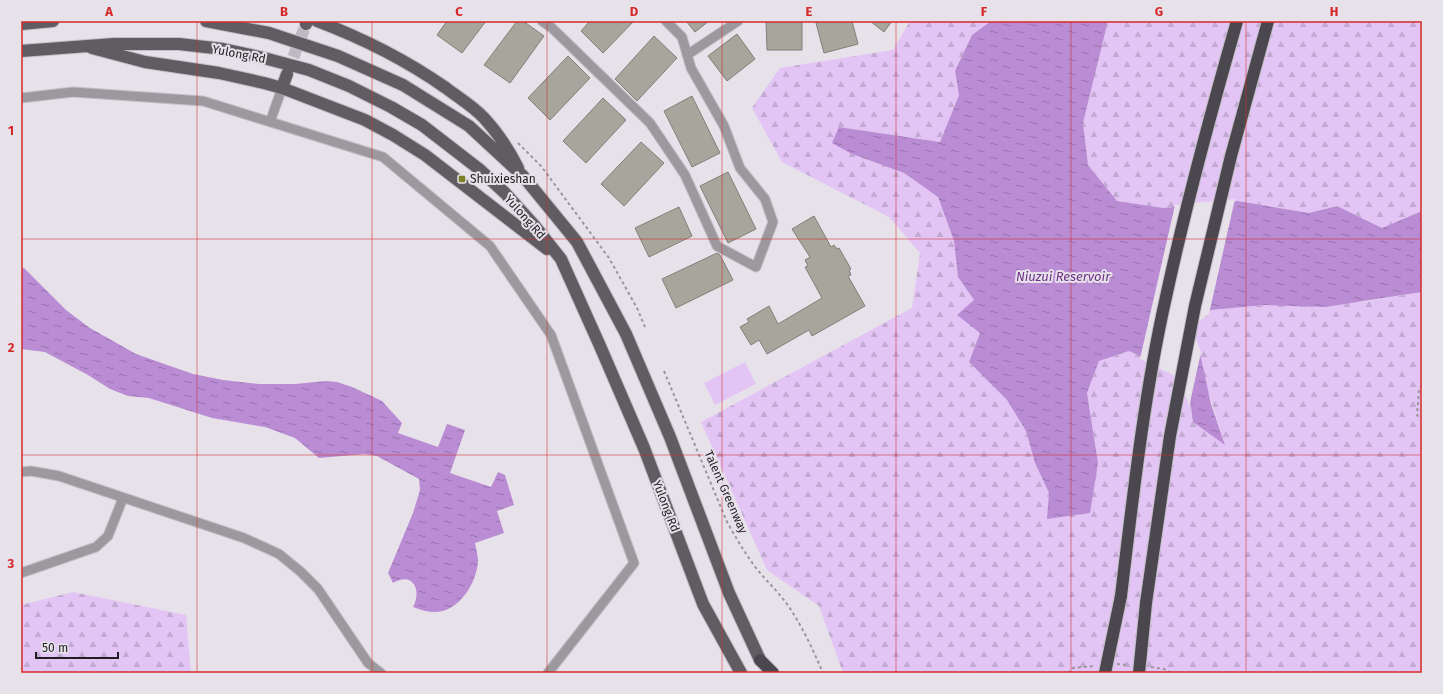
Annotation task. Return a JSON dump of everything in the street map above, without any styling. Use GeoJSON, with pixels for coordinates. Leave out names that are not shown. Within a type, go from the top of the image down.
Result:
{"type":"FeatureCollection","features":[{"type":"Feature","properties":{"kind":"highway"},"geometry":{"type":"LineString","coordinates":[[1113,673],[1120,596],[1141,431],[1166,298],[1201,149],[1237,21]]}},
{"type":"Feature","properties":{"kind":"highway"},"geometry":{"type":"LineString","coordinates":[[1139,673],[1146,603],[1170,436],[1195,306],[1231,156],[1268,21]]}},
{"type":"Feature","properties":{"kind":"highway"},"geometry":{"type":"LineString","coordinates":[[1105,673],[1120,596]]}},
{"type":"Feature","properties":{"kind":"highway"},"geometry":{"type":"LineString","coordinates":[[1146,603],[1147,673]]}},
{"type":"Feature","properties":{"kind":"highway"},"geometry":{"type":"LineString","coordinates":[[760,660],[769,673]]}},
{"type":"Feature","properties":{"kind":"highway"},"geometry":{"type":"LineString","coordinates":[[760,660],[773,673]]}},
{"type":"Feature","properties":{"kind":"main road"},"geometry":{"type":"LineString","coordinates":[[21,24],[53,21]]}},
{"type":"Feature","properties":{"kind":"main road","name":"Yulong Rd"},"geometry":{"type":"LineString","coordinates":[[206,21],[269,33],[338,56],[403,85],[469,126],[523,176],[578,242],[626,334],[670,437],[729,593],[760,660]]}},
{"type":"Feature","properties":{"kind":"main road"},"geometry":{"type":"LineString","coordinates":[[310,22],[348,33],[395,56],[434,80],[470,105],[485,119],[508,149],[523,176]]}},
{"type":"Feature","properties":{"kind":"main road","name":"Yulong Rd"},"geometry":{"type":"LineString","coordinates":[[21,52],[114,44],[179,44],[223,49],[264,58],[309,70],[349,86],[391,107],[422,125],[479,169],[505,193],[534,224],[561,259],[644,448],[703,604],[741,673]]}},
{"type":"Feature","properties":{"kind":"main road"},"geometry":{"type":"LineString","coordinates":[[83,46],[145,62],[219,73],[282,88],[365,120],[425,154],[561,259]]}},
{"type":"Feature","properties":{"kind":"main road"},"geometry":{"type":"LineString","coordinates":[[282,88],[287,74]]}},
{"type":"Feature","properties":{"kind":"street"},"geometry":{"type":"LineString","coordinates":[[542,21],[564,39],[650,123],[686,175],[717,246],[756,267],[774,222],[765,199],[740,168],[724,126],[691,68],[682,37],[666,21]]}},
{"type":"Feature","properties":{"kind":"street"},"geometry":{"type":"LineString","coordinates":[[687,56],[738,21]]}},
{"type":"Feature","properties":{"kind":"street"},"geometry":{"type":"LineString","coordinates":[[270,122],[282,88]]}},
{"type":"Feature","properties":{"kind":"street"},"geometry":{"type":"LineString","coordinates":[[21,98],[73,92],[203,101],[383,157],[490,246],[551,335],[634,563],[548,673]]}},
{"type":"Feature","properties":{"kind":"street"},"geometry":{"type":"LineString","coordinates":[[21,472],[59,476],[244,538],[279,554],[302,572],[318,589],[368,663],[381,673]]}},
{"type":"Feature","properties":{"kind":"street"},"geometry":{"type":"LineString","coordinates":[[21,573],[96,547],[108,536],[123,498]]}},
{"type":"Feature","properties":{"kind":"path","name":"Talent Greenway"},"geometry":{"type":"LineString","coordinates":[[664,370],[727,522],[740,545],[757,569],[777,590],[792,611],[815,653],[823,673]]}},
{"type":"Feature","properties":{"kind":"path"},"geometry":{"type":"LineString","coordinates":[[1422,385],[1419,390],[1417,415],[1422,420]]}},
{"type":"Feature","properties":{"kind":"green space"},"geometry":{"type":"Polygon","coordinates":[[[910,21],[991,21],[972,35],[955,71],[959,95],[940,142],[840,127],[852,154],[904,173],[938,197],[954,241],[958,277],[974,300],[980,333],[969,362],[1007,400],[1026,431],[1035,463],[1049,493],[1048,519],[1098,463],[1087,393],[1099,361],[1129,351],[1175,373],[1225,445],[1188,327],[1211,310],[1265,305],[1363,302],[1422,292],[1422,673],[843,673],[819,606],[767,570],[701,422],[912,308],[920,253],[889,217],[782,162],[752,108],[780,68],[893,50],[910,21]]]}},
{"type":"Feature","properties":{"kind":"green space"},"geometry":{"type":"Polygon","coordinates":[[[1108,21],[1422,21],[1422,211],[1382,228],[1337,206],[1309,213],[1238,201],[1163,208],[1117,201],[1088,165],[1083,123],[1108,21]]]}},
{"type":"Feature","properties":{"kind":"green space"},"geometry":{"type":"Polygon","coordinates":[[[745,362],[756,384],[715,405],[704,383],[745,362]]]}},
{"type":"Feature","properties":{"kind":"green space"},"geometry":{"type":"Polygon","coordinates":[[[73,592],[186,615],[191,673],[21,673],[21,605],[73,592]]]}},
{"type":"Feature","properties":{"kind":"water","name":"Niuzui Reservoir"},"geometry":{"type":"Polygon","coordinates":[[[991,21],[1108,21],[1083,123],[1088,165],[1117,201],[1163,208],[1238,201],[1309,213],[1337,206],[1382,228],[1422,211],[1422,292],[1325,307],[1265,305],[1211,310],[1188,326],[1201,358],[1211,404],[1225,445],[1193,422],[1190,400],[1175,373],[1129,351],[1099,361],[1087,393],[1098,463],[1090,513],[1047,519],[1049,493],[1035,463],[1026,431],[1007,400],[969,362],[980,333],[957,315],[974,300],[958,277],[954,241],[938,197],[904,173],[852,154],[832,143],[839,127],[940,142],[959,95],[955,71],[972,35],[991,21]]]}},
{"type":"Feature","properties":{"kind":"water"},"geometry":{"type":"Polygon","coordinates":[[[21,268],[24,268],[66,310],[90,328],[136,354],[193,374],[223,380],[259,384],[295,384],[326,381],[337,382],[352,387],[382,401],[402,423],[398,433],[438,447],[447,424],[465,430],[450,473],[491,487],[498,472],[505,475],[514,505],[497,511],[504,533],[475,543],[478,559],[477,569],[471,586],[466,594],[453,607],[445,610],[430,612],[421,610],[413,607],[416,601],[416,589],[414,584],[406,579],[393,583],[388,573],[413,513],[420,490],[419,479],[377,456],[365,454],[319,458],[295,438],[265,427],[212,418],[149,398],[128,396],[110,389],[88,375],[45,352],[21,349],[21,268]]]}},
{"type":"Feature","properties":{"kind":"pier"},"geometry":{"type":"Polygon","coordinates":[[[1235,199],[1209,314],[1191,327],[1201,352],[1189,407],[1188,401],[1173,375],[1140,359],[1175,205],[1235,199]]]}},
{"type":"Feature","properties":{"kind":"building"},"geometry":{"type":"Polygon","coordinates":[[[447,21],[486,21],[462,53],[437,35],[447,21]]]}},
{"type":"Feature","properties":{"kind":"building"},"geometry":{"type":"Polygon","coordinates":[[[517,21],[523,21],[544,36],[510,83],[484,65],[517,21]]]}},
{"type":"Feature","properties":{"kind":"building"},"geometry":{"type":"Polygon","coordinates":[[[590,21],[634,21],[603,53],[581,31],[590,21]]]}},
{"type":"Feature","properties":{"kind":"building"},"geometry":{"type":"Polygon","coordinates":[[[686,21],[709,21],[695,32],[686,21]]]}},
{"type":"Feature","properties":{"kind":"building"},"geometry":{"type":"Polygon","coordinates":[[[766,21],[802,21],[802,50],[767,50],[766,21]]]}},
{"type":"Feature","properties":{"kind":"building"},"geometry":{"type":"Polygon","coordinates":[[[822,21],[852,21],[858,44],[824,53],[816,23],[822,21]]]}},
{"type":"Feature","properties":{"kind":"building"},"geometry":{"type":"Polygon","coordinates":[[[870,21],[892,21],[884,32],[870,21]]]}},
{"type":"Feature","properties":{"kind":"building"},"geometry":{"type":"Polygon","coordinates":[[[737,34],[755,59],[727,81],[708,56],[737,34]]]}},
{"type":"Feature","properties":{"kind":"building"},"geometry":{"type":"Polygon","coordinates":[[[654,36],[677,58],[637,101],[615,79],[654,36]]]}},
{"type":"Feature","properties":{"kind":"building"},"geometry":{"type":"Polygon","coordinates":[[[568,56],[590,78],[550,120],[528,98],[568,56]]]}},
{"type":"Feature","properties":{"kind":"building"},"geometry":{"type":"Polygon","coordinates":[[[692,96],[720,153],[692,167],[664,111],[692,96]]]}},
{"type":"Feature","properties":{"kind":"building"},"geometry":{"type":"Polygon","coordinates":[[[603,98],[626,120],[586,163],[563,141],[603,98]]]}},
{"type":"Feature","properties":{"kind":"building"},"geometry":{"type":"Polygon","coordinates":[[[641,142],[664,163],[624,206],[601,184],[641,142]]]}},
{"type":"Feature","properties":{"kind":"building"},"geometry":{"type":"Polygon","coordinates":[[[728,172],[756,229],[728,243],[700,186],[728,172]]]}},
{"type":"Feature","properties":{"kind":"building"},"geometry":{"type":"Polygon","coordinates":[[[679,207],[692,236],[649,257],[635,228],[679,207]]]}},
{"type":"Feature","properties":{"kind":"building"},"geometry":{"type":"Polygon","coordinates":[[[814,216],[831,247],[834,245],[837,249],[839,248],[851,269],[849,270],[851,275],[848,276],[865,306],[812,336],[809,330],[767,354],[759,340],[751,345],[740,327],[749,322],[747,319],[769,306],[778,324],[822,298],[805,267],[808,266],[805,260],[810,257],[792,229],[814,216]]]}},
{"type":"Feature","properties":{"kind":"building"},"geometry":{"type":"Polygon","coordinates":[[[717,253],[720,255],[733,280],[676,308],[662,279],[717,253]]]}},
{"type":"Feature","properties":{"kind":"tunnel"},"geometry":{"type":"LineString","coordinates":[[287,74],[306,24]]}},
{"type":"Feature","properties":{"kind":"place","name":"Shuixieshan"},"geometry":{"type":"Point","coordinates":[462,179]}}]}
